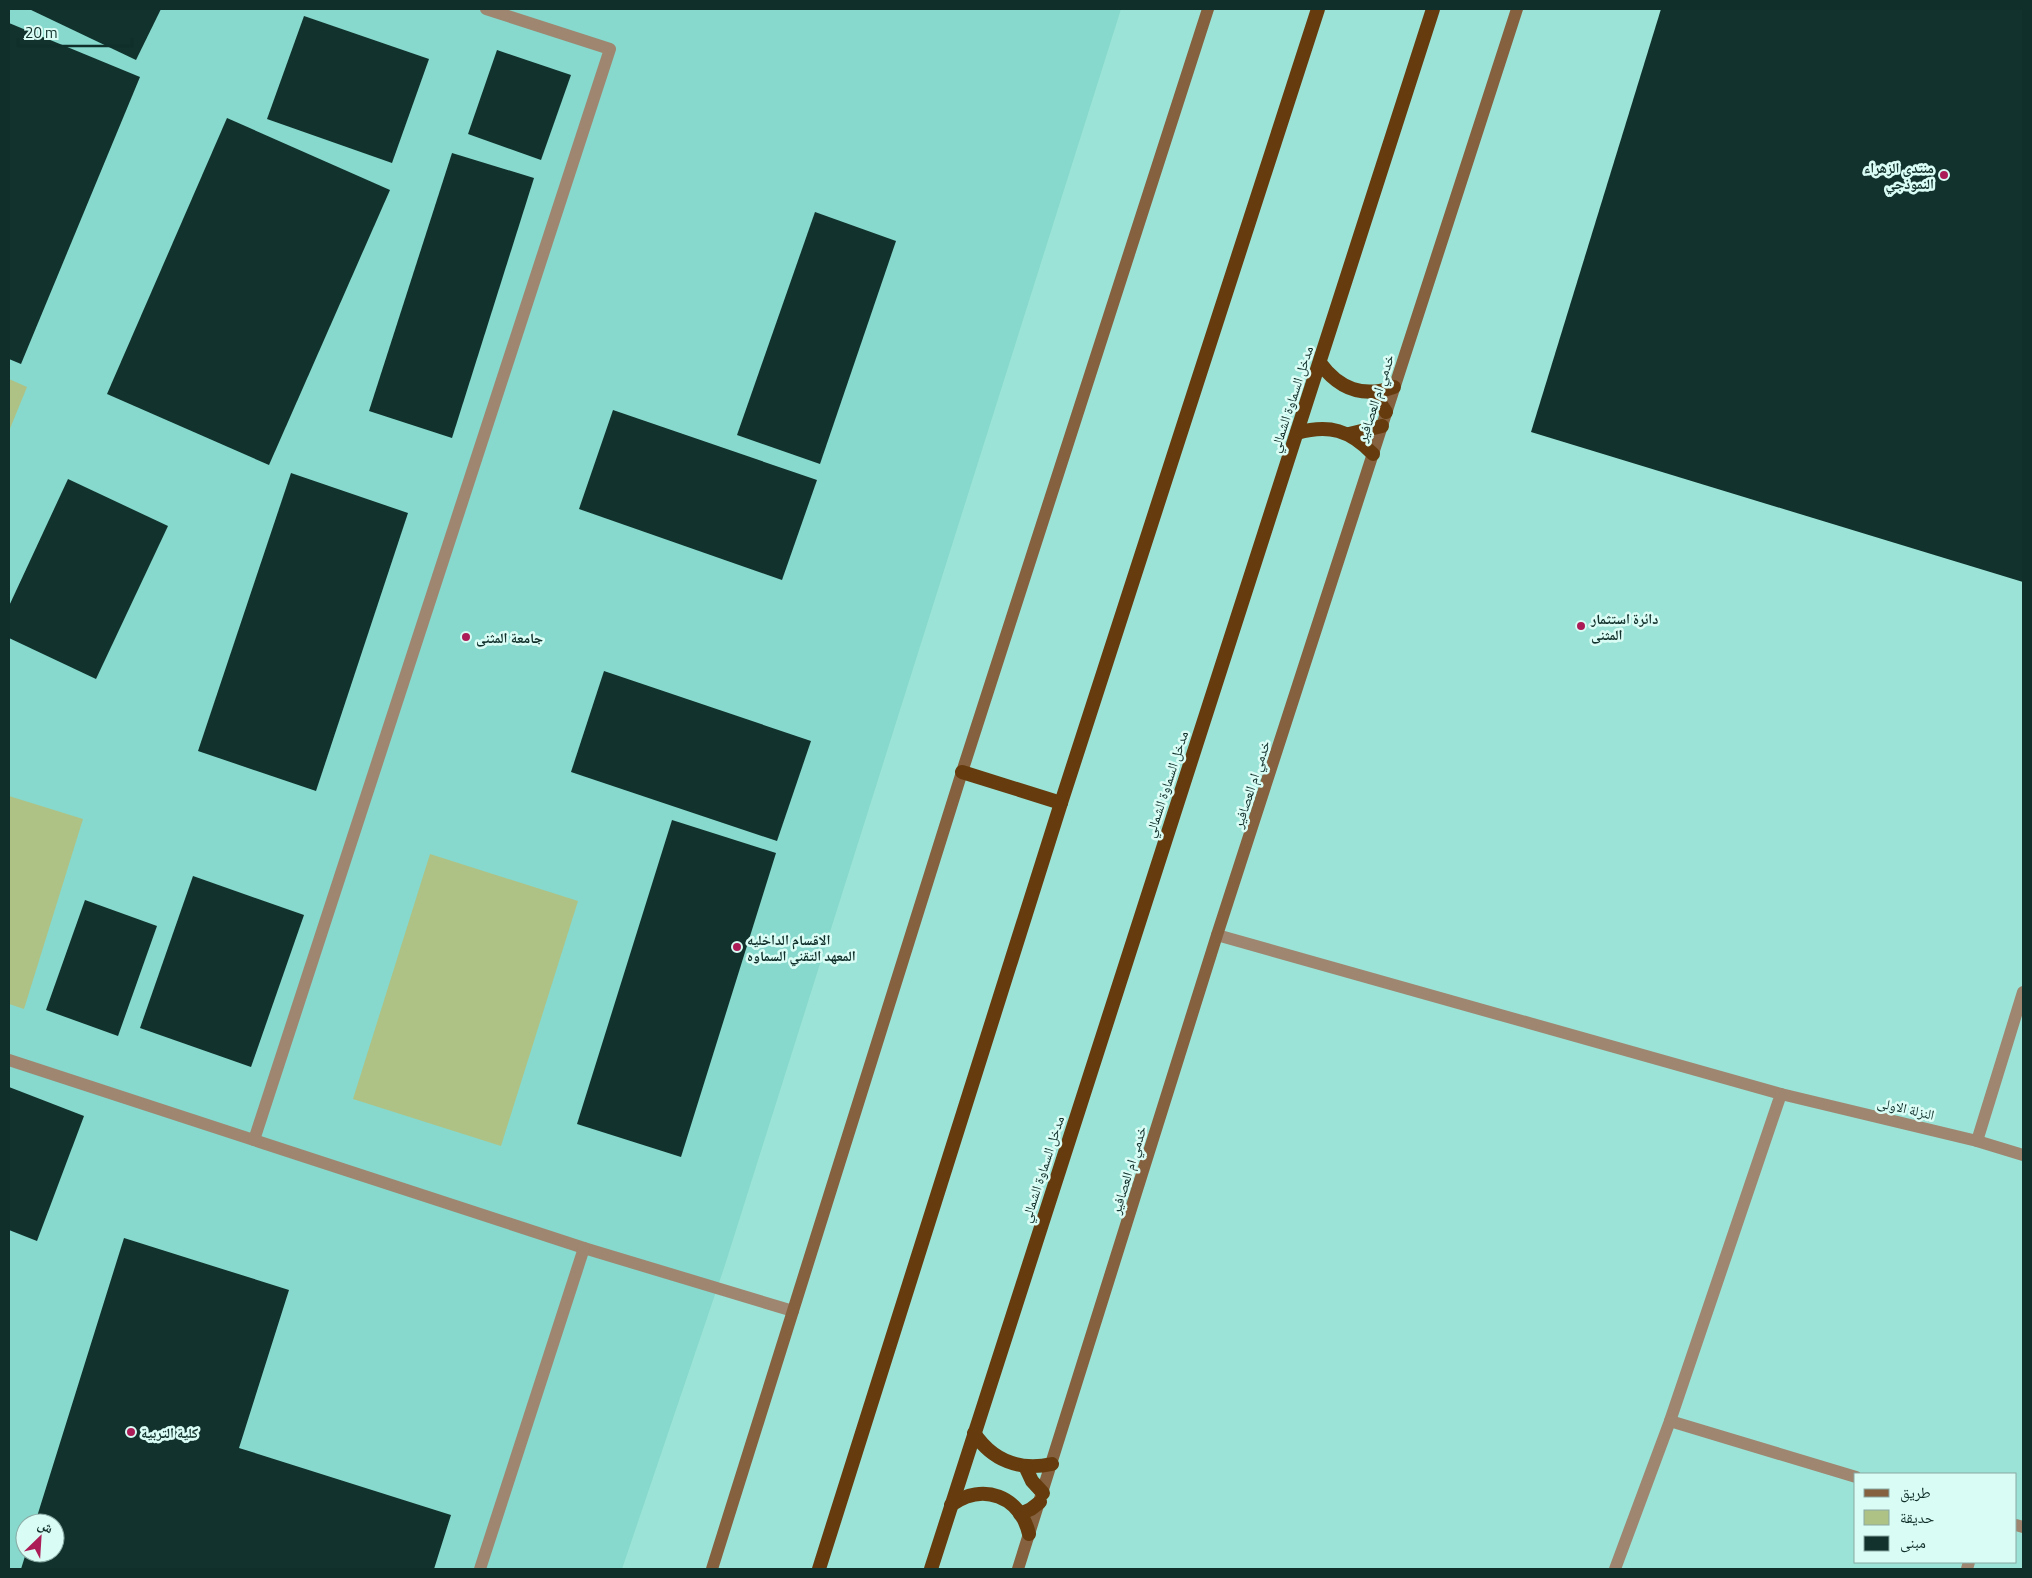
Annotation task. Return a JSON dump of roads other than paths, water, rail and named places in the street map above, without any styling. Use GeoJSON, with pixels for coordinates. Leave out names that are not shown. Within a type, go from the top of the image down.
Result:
{"type":"FeatureCollection","features":[{"type":"Feature","properties":{"kind":"highway"},"geometry":{"type":"LineString","coordinates":[[818,1569],[1318,9]]}},
{"type":"Feature","properties":{"kind":"highway","name":"مدخل السماوة الشمالي"},"geometry":{"type":"LineString","coordinates":[[931,1569],[1433,9]]}},
{"type":"Feature","properties":{"kind":"highway"},"geometry":{"type":"LineString","coordinates":[[1320,362],[1337,382],[1348,388],[1373,393],[1394,387]]}},
{"type":"Feature","properties":{"kind":"highway"},"geometry":{"type":"LineString","coordinates":[[1373,393],[1386,412]]}},
{"type":"Feature","properties":{"kind":"highway"},"geometry":{"type":"LineString","coordinates":[[1297,433],[1323,428],[1349,434],[1382,426]]}},
{"type":"Feature","properties":{"kind":"highway"},"geometry":{"type":"LineString","coordinates":[[1349,434],[1373,454]]}},
{"type":"Feature","properties":{"kind":"highway"},"geometry":{"type":"LineString","coordinates":[[962,772],[1062,803]]}},
{"type":"Feature","properties":{"kind":"highway"},"geometry":{"type":"LineString","coordinates":[[974,1433],[981,1443],[995,1456],[1012,1464],[1025,1466],[1052,1464]]}},
{"type":"Feature","properties":{"kind":"highway"},"geometry":{"type":"LineString","coordinates":[[1020,1514],[1031,1509],[1041,1497],[1025,1466]]}},
{"type":"Feature","properties":{"kind":"highway"},"geometry":{"type":"LineString","coordinates":[[951,1505],[967,1496],[983,1494],[1000,1497],[1015,1507],[1026,1523],[1029,1534]]}},
{"type":"Feature","properties":{"kind":"main road"},"geometry":{"type":"LineString","coordinates":[[712,1569],[962,772],[1208,9]]}},
{"type":"Feature","properties":{"kind":"main road","name":"خدمي ام العصافير"},"geometry":{"type":"LineString","coordinates":[[1018,1569],[1218,935],[1517,9]]}},
{"type":"Feature","properties":{"kind":"street"},"geometry":{"type":"LineString","coordinates":[[254,1140],[610,49],[486,9]]}},
{"type":"Feature","properties":{"kind":"street","name":"النزلة الاولى"},"geometry":{"type":"LineString","coordinates":[[1218,935],[1781,1094],[1977,1141],[2023,1155]]}},
{"type":"Feature","properties":{"kind":"street"},"geometry":{"type":"LineString","coordinates":[[1977,1141],[2023,992]]}},
{"type":"Feature","properties":{"kind":"street"},"geometry":{"type":"LineString","coordinates":[[9,1060],[584,1248],[793,1310]]}},
{"type":"Feature","properties":{"kind":"street"},"geometry":{"type":"LineString","coordinates":[[1615,1569],[1670,1421],[1781,1094]]}},
{"type":"Feature","properties":{"kind":"street"},"geometry":{"type":"LineString","coordinates":[[480,1569],[584,1248]]}},
{"type":"Feature","properties":{"kind":"street"},"geometry":{"type":"LineString","coordinates":[[1670,1421],[1854,1476]]}},
{"type":"Feature","properties":{"kind":"place","name":"منتدى الزهراء النموذجي"},"geometry":{"type":"Point","coordinates":[1944,175]}},
{"type":"Feature","properties":{"kind":"place","name":"دائرة استثمار المثنى"},"geometry":{"type":"Point","coordinates":[1581,626]}},
{"type":"Feature","properties":{"kind":"place","name":"جامعة المثنى"},"geometry":{"type":"Point","coordinates":[466,637]}},
{"type":"Feature","properties":{"kind":"place","name":"الاقسام الداخليه المعهد التقني السماوه"},"geometry":{"type":"Point","coordinates":[737,947]}},
{"type":"Feature","properties":{"kind":"place","name":"كلية التربية"},"geometry":{"type":"Point","coordinates":[131,1432]}}]}
